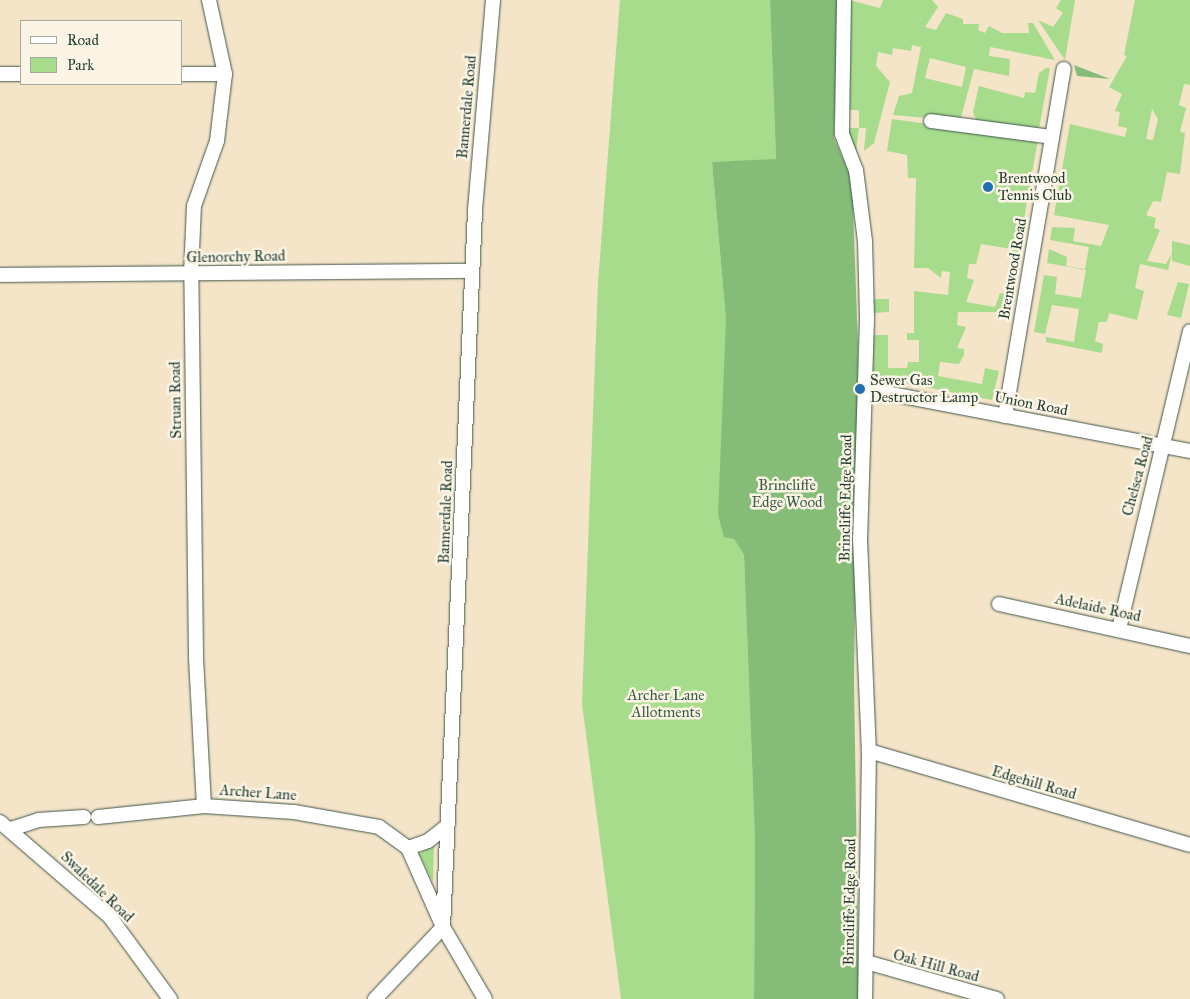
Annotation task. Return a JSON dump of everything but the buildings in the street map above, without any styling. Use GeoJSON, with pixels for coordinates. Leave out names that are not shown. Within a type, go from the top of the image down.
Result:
{"type":"FeatureCollection","features":[{"type":"Feature","properties":{"kind":"street","name":"Struan Road"},"geometry":{"type":"LineString","coordinates":[[204,806],[196,656],[191,274],[194,206],[217,141],[225,74],[209,0]]}},
{"type":"Feature","properties":{"kind":"street","name":"Bannerdale Road"},"geometry":{"type":"LineString","coordinates":[[443,927],[472,271],[494,0]]}},
{"type":"Feature","properties":{"kind":"street","name":"Brincliffe Edge Road"},"geometry":{"type":"LineString","coordinates":[[844,0],[842,134],[856,170],[865,241],[865,389],[860,539],[869,751],[865,999]]}},
{"type":"Feature","properties":{"kind":"street","name":"Brentwood Road"},"geometry":{"type":"LineString","coordinates":[[1005,416],[1064,69]]}},
{"type":"Feature","properties":{"kind":"street"},"geometry":{"type":"LineString","coordinates":[[0,74],[20,74]]}},
{"type":"Feature","properties":{"kind":"street"},"geometry":{"type":"LineString","coordinates":[[182,74],[225,74]]}},
{"type":"Feature","properties":{"kind":"street"},"geometry":{"type":"LineString","coordinates":[[931,121],[1052,137]]}},
{"type":"Feature","properties":{"kind":"street","name":"Glenorchy Road"},"geometry":{"type":"LineString","coordinates":[[0,275],[472,271]]}},
{"type":"Feature","properties":{"kind":"street","name":"Chelsea Road"},"geometry":{"type":"LineString","coordinates":[[1119,629],[1190,331]]}},
{"type":"Feature","properties":{"kind":"street","name":"Union Road"},"geometry":{"type":"LineString","coordinates":[[865,389],[1190,451]]}},
{"type":"Feature","properties":{"kind":"street","name":"Adelaide Road"},"geometry":{"type":"LineString","coordinates":[[999,604],[1190,646]]}},
{"type":"Feature","properties":{"kind":"street","name":"Edgehill Road"},"geometry":{"type":"LineString","coordinates":[[869,751],[1190,844]]}},
{"type":"Feature","properties":{"kind":"street","name":"Archer Lane"},"geometry":{"type":"LineString","coordinates":[[6,826],[38,820],[204,806],[294,812],[357,822],[379,827],[408,848]]}},
{"type":"Feature","properties":{"kind":"street","name":"Swaledale Road"},"geometry":{"type":"LineString","coordinates":[[6,826],[110,917],[170,999]]}},
{"type":"Feature","properties":{"kind":"street"},"geometry":{"type":"LineString","coordinates":[[446,827],[428,841],[408,848],[443,927],[484,999]]}},
{"type":"Feature","properties":{"kind":"street"},"geometry":{"type":"LineString","coordinates":[[375,999],[443,927]]}},
{"type":"Feature","properties":{"kind":"street","name":"Oak Hill Road"},"geometry":{"type":"LineString","coordinates":[[866,962],[998,999]]}},
{"type":"Feature","properties":{"kind":"green space","name":"Archer Lane Allotments"},"geometry":{"type":"Polygon","coordinates":[[[620,0],[770,0],[776,160],[712,162],[726,320],[734,539],[744,555],[755,840],[754,999],[621,999],[582,704],[598,282],[620,0]]]}},
{"type":"Feature","properties":{"kind":"green space","name":"Brincliffe Edge Wood"},"geometry":{"type":"Polygon","coordinates":[[[770,0],[838,0],[834,138],[852,180],[858,345],[854,682],[859,999],[754,999],[755,840],[744,555],[734,539],[724,537],[718,515],[726,320],[712,162],[776,159],[770,0]]]}},
{"type":"Feature","properties":{"kind":"green space"},"geometry":{"type":"Polygon","coordinates":[[[849,0],[880,8],[883,0],[932,0],[938,7],[925,27],[936,30],[946,13],[963,19],[963,24],[979,24],[978,30],[985,33],[989,26],[1002,33],[1029,33],[1028,23],[1033,23],[1055,60],[990,47],[989,56],[1010,59],[1009,76],[974,69],[960,121],[893,115],[899,96],[912,93],[921,47],[912,45],[911,51],[893,48],[892,55],[878,52],[876,66],[890,82],[874,143],[864,151],[866,128],[859,128],[859,110],[848,110],[849,0]],[[930,58],[925,78],[962,87],[966,67],[930,58]]]}},
{"type":"Feature","properties":{"kind":"green space"},"geometry":{"type":"Polygon","coordinates":[[[1061,0],[1075,0],[1065,60],[1038,20],[1053,27],[1063,13],[1056,8],[1061,0]]]}},
{"type":"Feature","properties":{"kind":"green space"},"geometry":{"type":"Polygon","coordinates":[[[1135,0],[1190,0],[1190,85],[1184,84],[1179,105],[1186,108],[1180,132],[1185,133],[1180,174],[1167,172],[1161,202],[1153,201],[1146,215],[1156,218],[1154,228],[1160,230],[1147,261],[1166,264],[1172,253],[1168,270],[1140,264],[1135,288],[1144,291],[1137,320],[1109,313],[1107,322],[1099,322],[1095,341],[1103,344],[1102,353],[1046,342],[1046,337],[1074,342],[1079,309],[1052,305],[1045,334],[1034,332],[1044,275],[1057,277],[1055,294],[1081,298],[1086,270],[1047,263],[1049,249],[1067,257],[1066,266],[1085,269],[1089,247],[1050,240],[1052,227],[1075,228],[1073,241],[1101,246],[1109,225],[1054,215],[1070,124],[1125,137],[1127,128],[1118,126],[1120,112],[1115,111],[1122,94],[1109,87],[1127,56],[1124,55],[1135,0]],[[1152,109],[1146,139],[1153,140],[1158,119],[1152,109]]]}},
{"type":"Feature","properties":{"kind":"green space"},"geometry":{"type":"Polygon","coordinates":[[[1074,65],[1110,79],[1077,76],[1074,65]]]}},
{"type":"Feature","properties":{"kind":"green space"},"geometry":{"type":"Polygon","coordinates":[[[1046,68],[1050,68],[1039,129],[976,120],[973,112],[979,86],[1024,98],[1025,92],[1035,93],[1039,73],[1046,68]]]}},
{"type":"Feature","properties":{"kind":"green space"},"geometry":{"type":"Polygon","coordinates":[[[892,119],[1038,139],[1015,271],[1009,270],[1012,249],[981,244],[976,264],[969,264],[967,278],[974,280],[966,302],[995,307],[1000,293],[1011,295],[1008,312],[958,312],[957,325],[966,327],[957,348],[964,349],[964,355],[959,364],[940,362],[938,376],[982,384],[985,368],[999,371],[992,400],[873,377],[873,335],[888,335],[888,368],[907,368],[908,362],[919,362],[919,340],[907,340],[907,333],[914,333],[914,291],[948,295],[950,272],[942,271],[941,278],[928,268],[914,268],[916,178],[908,178],[907,155],[887,151],[892,119]]]}},
{"type":"Feature","properties":{"kind":"green space"},"geometry":{"type":"Polygon","coordinates":[[[848,128],[859,128],[856,151],[848,138],[848,128]]]}},
{"type":"Feature","properties":{"kind":"green space"},"geometry":{"type":"Polygon","coordinates":[[[1172,241],[1190,245],[1190,266],[1172,261],[1172,241]]]}},
{"type":"Feature","properties":{"kind":"green space"},"geometry":{"type":"Polygon","coordinates":[[[1178,282],[1189,284],[1181,318],[1167,315],[1178,282]]]}},
{"type":"Feature","properties":{"kind":"green space"},"geometry":{"type":"Polygon","coordinates":[[[873,299],[889,299],[889,312],[873,313],[873,299]]]}},
{"type":"Feature","properties":{"kind":"green space"},"geometry":{"type":"Polygon","coordinates":[[[434,844],[433,882],[419,854],[434,844]]]}},
{"type":"Feature","properties":{"kind":"place","name":"Brentwood Tennis Club"},"geometry":{"type":"Point","coordinates":[988,187]}},
{"type":"Feature","properties":{"kind":"place","name":"Sewer Gas Destructor Lamp"},"geometry":{"type":"Point","coordinates":[860,389]}}]}
